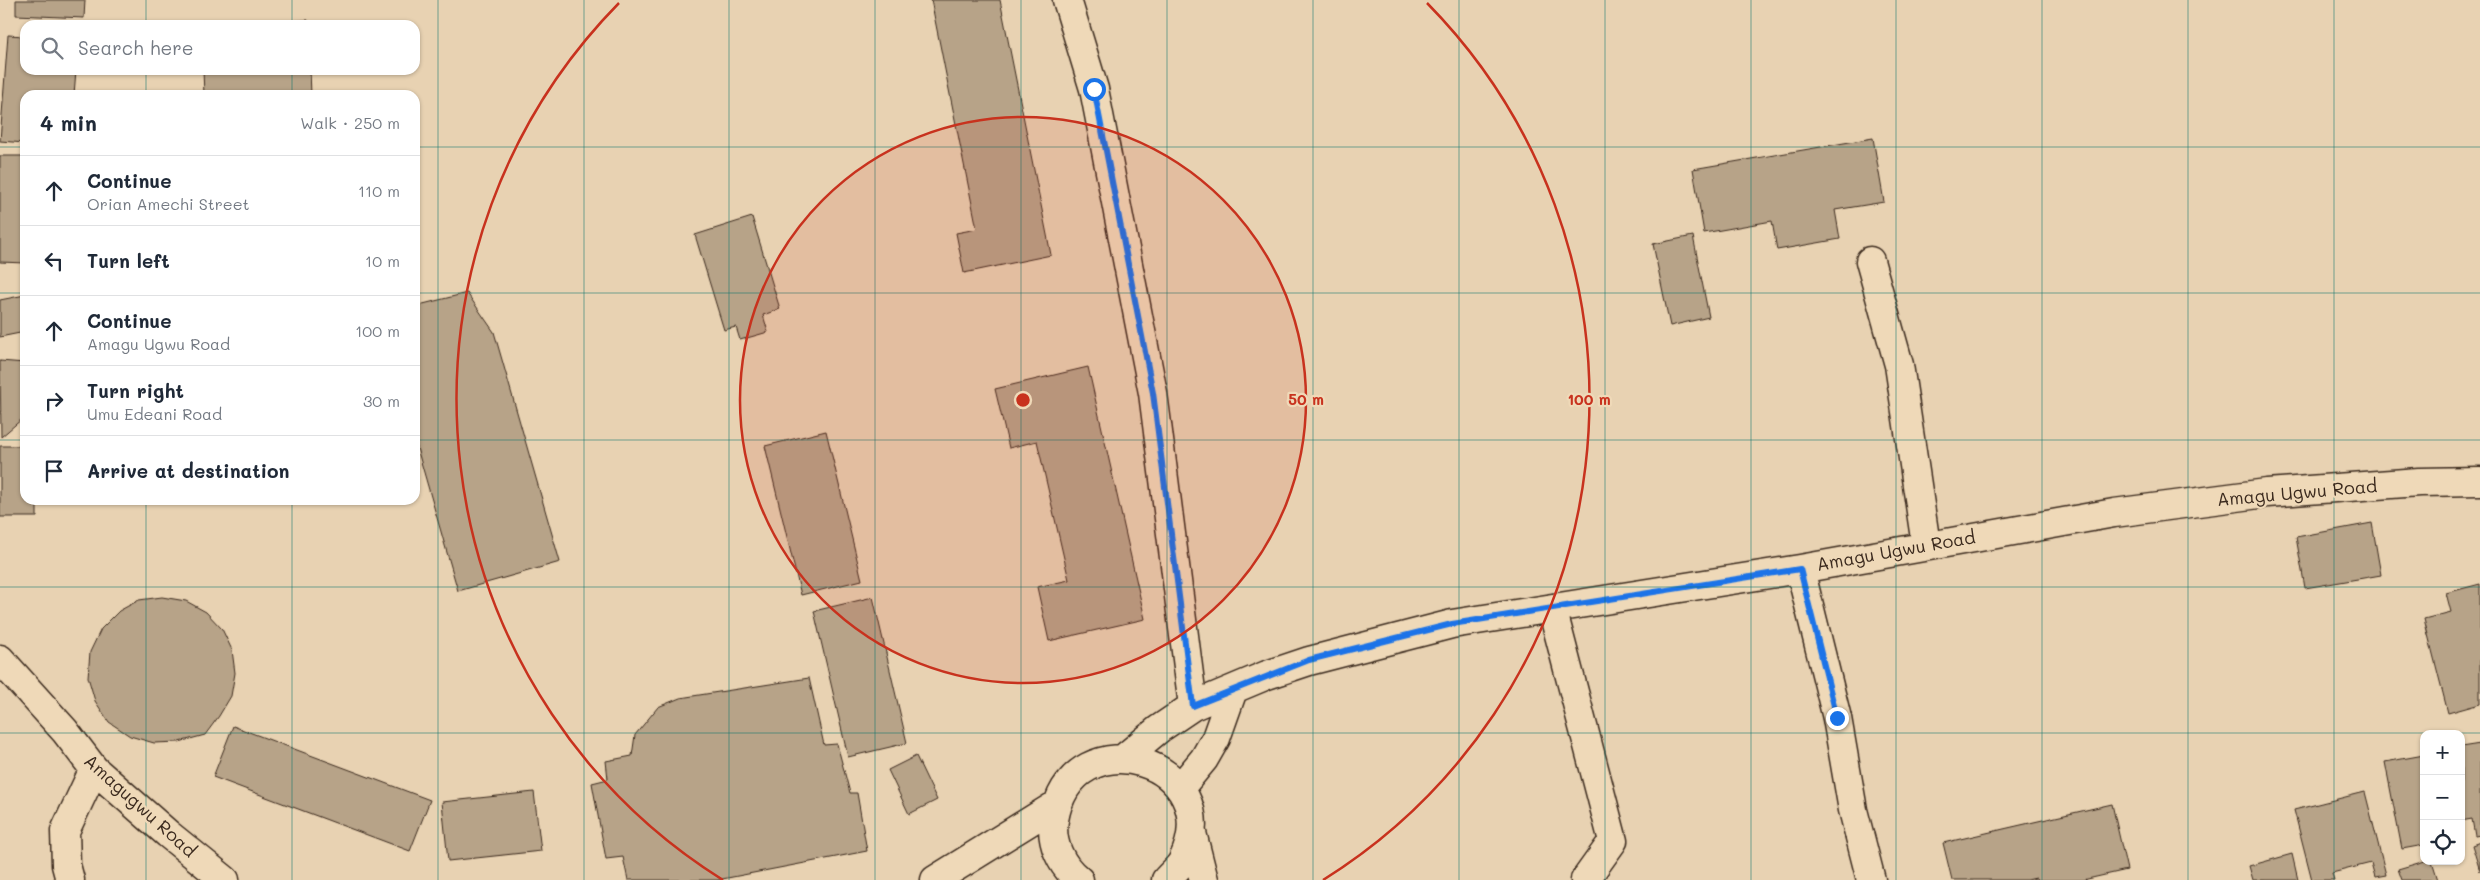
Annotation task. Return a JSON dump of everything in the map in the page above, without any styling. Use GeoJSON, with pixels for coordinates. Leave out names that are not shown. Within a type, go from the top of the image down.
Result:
{"type":"FeatureCollection","features":[{"type":"Feature","properties":{"kind":"street"},"geometry":{"type":"LineString","coordinates":[[1068,0],[1094,89],[1153,393],[1193,706]]}},
{"type":"Feature","properties":{"kind":"street"},"geometry":{"type":"LineString","coordinates":[[1870,261],[1899,365],[1926,545]]}},
{"type":"Feature","properties":{"kind":"street","name":"Amagu Ugwu Road"},"geometry":{"type":"LineString","coordinates":[[1124,758],[1159,729],[1193,706],[1309,660],[1452,624],[1800,569],[1926,545],[2114,513],[2267,493],[2419,482],[2480,481]]}},
{"type":"Feature","properties":{"kind":"street"},"geometry":{"type":"LineString","coordinates":[[1800,569],[1837,718],[1853,810],[1871,880]]}},
{"type":"Feature","properties":{"kind":"street"},"geometry":{"type":"LineString","coordinates":[[1552,608],[1613,842],[1585,880]]}},
{"type":"Feature","properties":{"kind":"street","name":"Amagugwu Road"},"geometry":{"type":"LineString","coordinates":[[0,659],[65,731],[94,769],[168,834],[225,880]]}},
{"type":"Feature","properties":{"kind":"street"},"geometry":{"type":"LineString","coordinates":[[1180,788],[1204,759],[1216,738],[1233,690]]}},
{"type":"Feature","properties":{"kind":"street"},"geometry":{"type":"LineString","coordinates":[[1079,880],[1070,874],[1057,853],[1052,829],[1056,805],[1067,785],[1082,770],[1102,761],[1124,758],[1145,762],[1158,769],[1180,788],[1190,809],[1192,832],[1204,880]]}},
{"type":"Feature","properties":{"kind":"street"},"geometry":{"type":"LineString","coordinates":[[70,880],[66,865],[65,831],[94,769]]}},
{"type":"Feature","properties":{"kind":"street"},"geometry":{"type":"LineString","coordinates":[[935,880],[1056,805]]}},
{"type":"Feature","properties":{"kind":"street"},"geometry":{"type":"LineString","coordinates":[[1166,880],[1183,861],[1192,832]]}},
{"type":"Feature","properties":{"kind":"building"},"geometry":{"type":"Polygon","coordinates":[[[16,0],[85,0],[84,18],[16,15],[16,0]]]}},
{"type":"Feature","properties":{"kind":"building"},"geometry":{"type":"Polygon","coordinates":[[[931,0],[1000,0],[1051,255],[964,273],[956,233],[977,229],[931,0]]]}},
{"type":"Feature","properties":{"kind":"building"},"geometry":{"type":"Polygon","coordinates":[[[8,35],[20,36],[20,75],[76,75],[74,90],[20,90],[20,143],[0,141],[8,35]]]}},
{"type":"Feature","properties":{"kind":"building"},"geometry":{"type":"Polygon","coordinates":[[[203,75],[310,75],[311,90],[204,90],[203,75]]]}},
{"type":"Feature","properties":{"kind":"building"},"geometry":{"type":"Polygon","coordinates":[[[1873,138],[1884,202],[1835,210],[1840,239],[1777,250],[1772,221],[1704,233],[1693,169],[1873,138]]]}},
{"type":"Feature","properties":{"kind":"building"},"geometry":{"type":"Polygon","coordinates":[[[0,156],[20,156],[20,263],[0,262],[0,156]]]}},
{"type":"Feature","properties":{"kind":"building"},"geometry":{"type":"Polygon","coordinates":[[[752,217],[780,309],[763,315],[768,332],[740,340],[736,327],[724,330],[695,235],[752,217]]]}},
{"type":"Feature","properties":{"kind":"building"},"geometry":{"type":"Polygon","coordinates":[[[1693,236],[1709,317],[1670,326],[1653,244],[1693,236]]]}},
{"type":"Feature","properties":{"kind":"building"},"geometry":{"type":"Polygon","coordinates":[[[467,293],[494,332],[560,562],[458,591],[420,458],[420,305],[467,293]]]}},
{"type":"Feature","properties":{"kind":"building"},"geometry":{"type":"Polygon","coordinates":[[[20,296],[20,333],[0,337],[0,300],[20,296]]]}},
{"type":"Feature","properties":{"kind":"building"},"geometry":{"type":"Polygon","coordinates":[[[0,361],[20,363],[20,421],[1,437],[0,361]]]}},
{"type":"Feature","properties":{"kind":"building"},"geometry":{"type":"Polygon","coordinates":[[[1088,367],[1145,619],[1049,641],[1037,587],[1069,580],[1037,441],[1009,448],[995,389],[1088,367]]]}},
{"type":"Feature","properties":{"kind":"building"},"geometry":{"type":"Polygon","coordinates":[[[826,431],[862,580],[801,595],[765,446],[826,431]]]}},
{"type":"Feature","properties":{"kind":"building"},"geometry":{"type":"Polygon","coordinates":[[[0,446],[20,446],[20,505],[37,505],[37,517],[0,517],[0,446]]]}},
{"type":"Feature","properties":{"kind":"building"},"geometry":{"type":"Polygon","coordinates":[[[2372,523],[2381,575],[2305,588],[2296,537],[2372,523]]]}},
{"type":"Feature","properties":{"kind":"building"},"geometry":{"type":"Polygon","coordinates":[[[2480,584],[2480,704],[2448,713],[2424,619],[2451,612],[2446,593],[2480,584]]]}},
{"type":"Feature","properties":{"kind":"building"},"geometry":{"type":"Polygon","coordinates":[[[162,597],[186,601],[206,612],[222,629],[232,650],[235,673],[231,696],[205,735],[179,742],[154,743],[130,736],[109,722],[95,701],[88,677],[90,652],[101,629],[119,611],[139,600],[162,597]]]}},
{"type":"Feature","properties":{"kind":"building"},"geometry":{"type":"Polygon","coordinates":[[[873,597],[907,743],[848,757],[814,611],[873,597]]]}},
{"type":"Feature","properties":{"kind":"building"},"geometry":{"type":"Polygon","coordinates":[[[809,678],[824,745],[837,744],[850,793],[857,793],[867,851],[717,880],[628,880],[623,857],[606,859],[592,783],[608,779],[606,761],[632,756],[635,735],[658,707],[680,698],[809,678]]]}},
{"type":"Feature","properties":{"kind":"building"},"geometry":{"type":"Polygon","coordinates":[[[233,726],[430,800],[410,851],[213,777],[233,726]]]}},
{"type":"Feature","properties":{"kind":"building"},"geometry":{"type":"Polygon","coordinates":[[[2480,744],[2480,835],[2475,836],[2472,819],[2465,820],[2465,746],[2480,744]]]}},
{"type":"Feature","properties":{"kind":"building"},"geometry":{"type":"Polygon","coordinates":[[[916,756],[937,800],[909,814],[888,770],[916,756]]]}},
{"type":"Feature","properties":{"kind":"building"},"geometry":{"type":"Polygon","coordinates":[[[2420,756],[2420,846],[2402,849],[2385,762],[2420,756]]]}},
{"type":"Feature","properties":{"kind":"building"},"geometry":{"type":"Polygon","coordinates":[[[534,792],[541,851],[448,861],[442,802],[534,792]]]}},
{"type":"Feature","properties":{"kind":"building"},"geometry":{"type":"Polygon","coordinates":[[[2365,792],[2386,875],[2375,877],[2371,863],[2332,873],[2334,880],[2312,880],[2294,810],[2365,792]]]}},
{"type":"Feature","properties":{"kind":"building"},"geometry":{"type":"Polygon","coordinates":[[[2112,804],[2127,870],[2083,880],[2037,880],[2036,878],[2027,880],[1952,880],[1943,843],[2112,804]]]}},
{"type":"Feature","properties":{"kind":"building"},"geometry":{"type":"Polygon","coordinates":[[[2480,842],[2480,871],[2472,845],[2480,842]]]}},
{"type":"Feature","properties":{"kind":"building"},"geometry":{"type":"Polygon","coordinates":[[[2292,854],[2298,880],[2253,880],[2249,866],[2292,854]]]}},
{"type":"Feature","properties":{"kind":"building"},"geometry":{"type":"Polygon","coordinates":[[[2420,862],[2420,865],[2433,865],[2438,880],[2402,880],[2398,869],[2420,862]]]}},
{"type":"Feature","properties":{"kind":"route"},"geometry":{"type":"LineString","coordinates":[[1094,89],[1153,393],[1193,706],[1267,675],[1309,660],[1452,624],[1800,569],[1837,718]]}}]}
